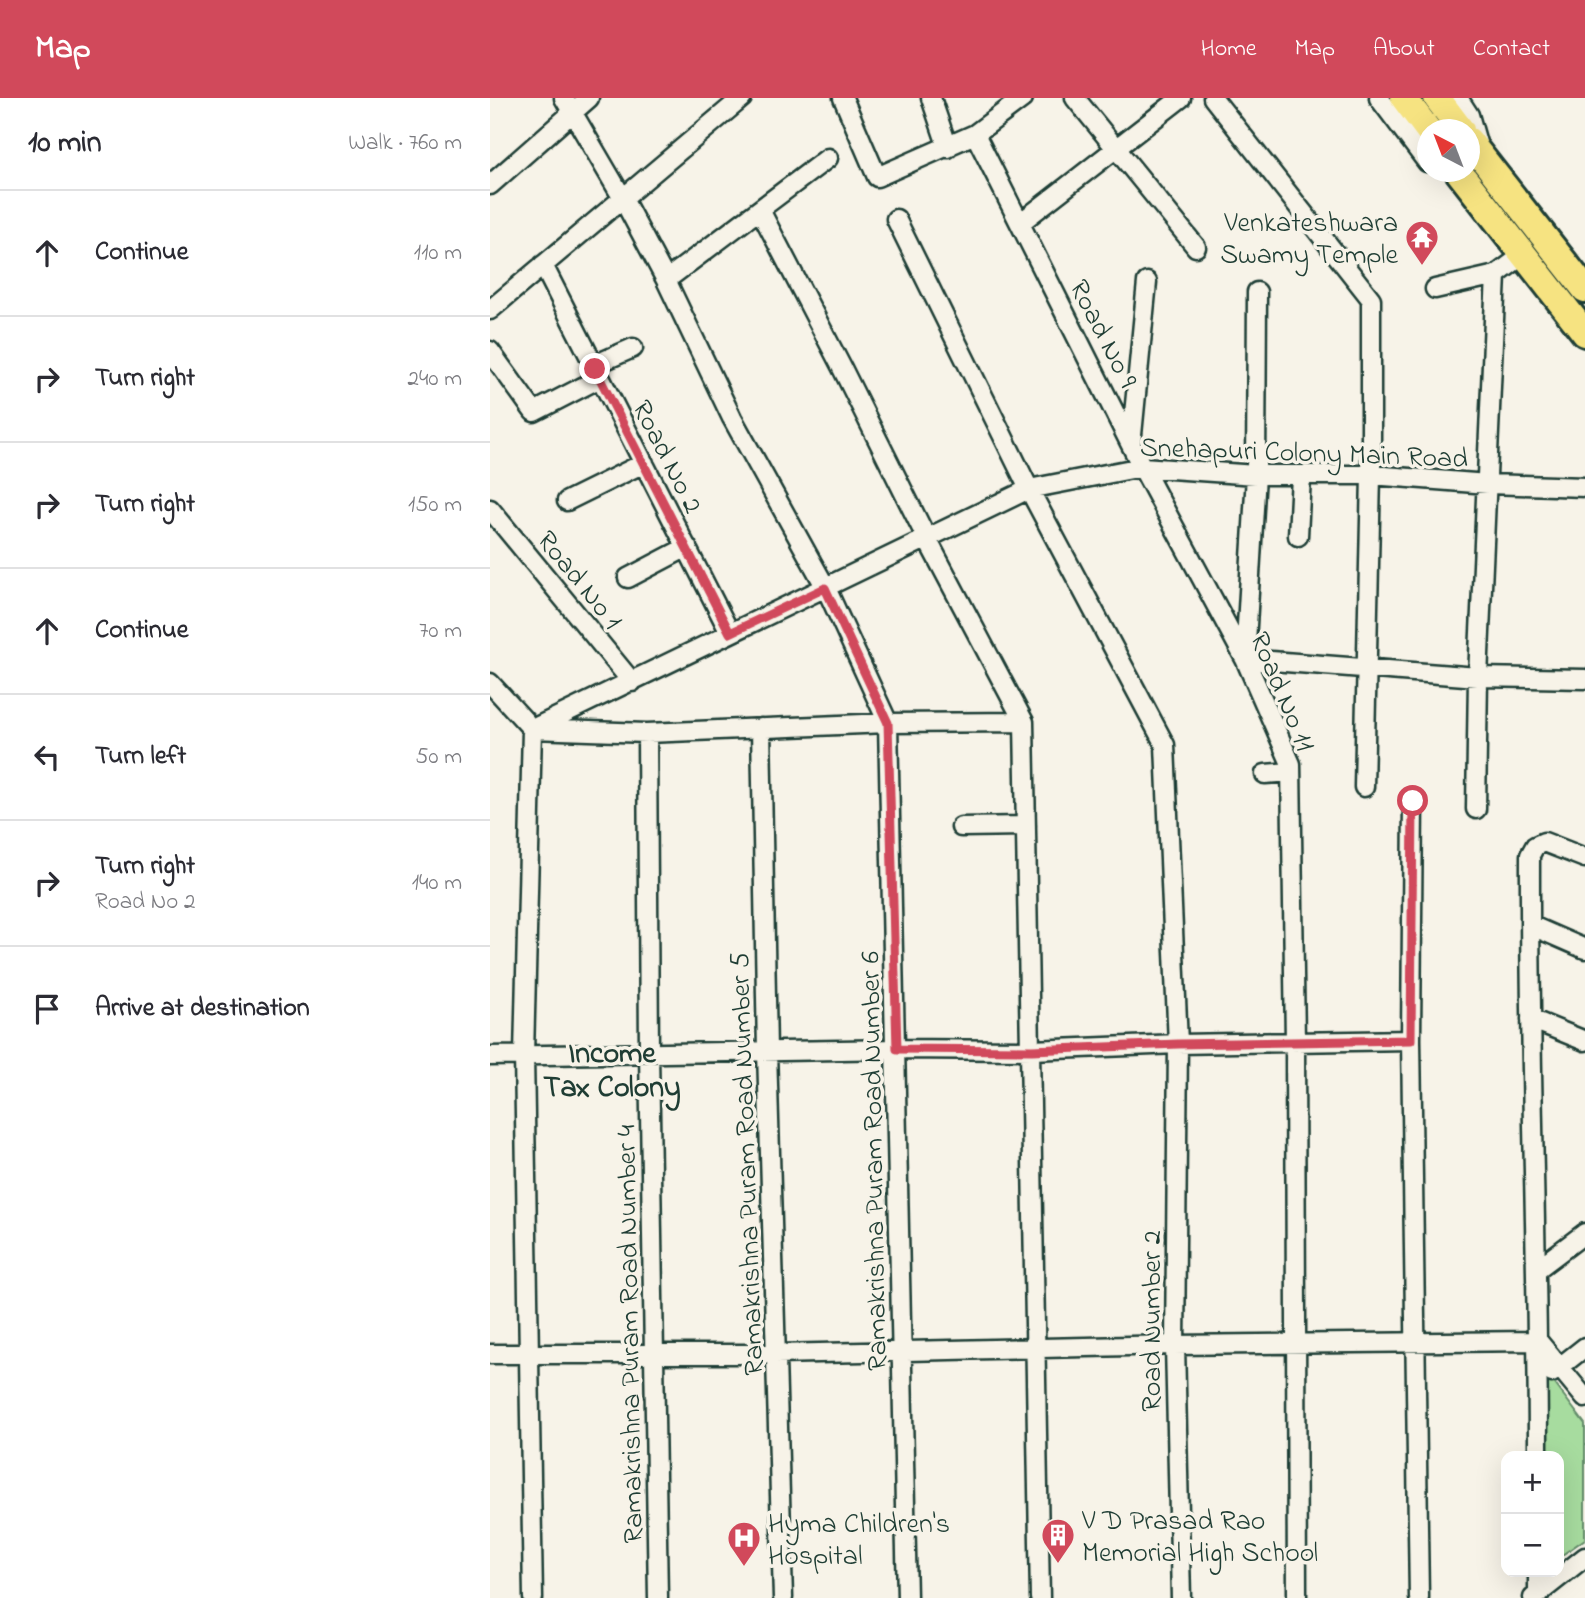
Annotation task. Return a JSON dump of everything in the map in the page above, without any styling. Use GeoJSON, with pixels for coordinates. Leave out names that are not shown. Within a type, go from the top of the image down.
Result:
{"type":"FeatureCollection","features":[{"type":"Feature","properties":{"kind":"highway"},"geometry":{"type":"LineString","coordinates":[[1404,98],[1420,119]]}},
{"type":"Feature","properties":{"kind":"highway"},"geometry":{"type":"LineString","coordinates":[[1437,98],[1453,119]]}},
{"type":"Feature","properties":{"kind":"highway"},"geometry":{"type":"LineString","coordinates":[[1480,154],[1585,289]]}},
{"type":"Feature","properties":{"kind":"highway"},"geometry":{"type":"LineString","coordinates":[[1467,182],[1585,333]]}},
{"type":"Feature","properties":{"kind":"street"},"geometry":{"type":"LineString","coordinates":[[490,185],[568,105],[589,98]]}},
{"type":"Feature","properties":{"kind":"street"},"geometry":{"type":"LineString","coordinates":[[490,310],[742,98]]}},
{"type":"Feature","properties":{"kind":"street"},"geometry":{"type":"LineString","coordinates":[[843,98],[877,177],[975,134],[1023,98]]}},
{"type":"Feature","properties":{"kind":"street"},"geometry":{"type":"LineString","coordinates":[[931,98],[948,148]]}},
{"type":"Feature","properties":{"kind":"street"},"geometry":{"type":"LineString","coordinates":[[1075,98],[1196,247]]}},
{"type":"Feature","properties":{"kind":"street"},"geometry":{"type":"LineString","coordinates":[[1020,223],[1181,98]]}},
{"type":"Feature","properties":{"kind":"street"},"geometry":{"type":"LineString","coordinates":[[1213,98],[1371,299],[1371,475],[1364,787]]}},
{"type":"Feature","properties":{"kind":"street"},"geometry":{"type":"LineString","coordinates":[[1379,98],[1417,149]]}},
{"type":"Feature","properties":{"kind":"street"},"geometry":{"type":"LineString","coordinates":[[1458,98],[1470,119]]}},
{"type":"Feature","properties":{"kind":"street"},"geometry":{"type":"LineString","coordinates":[[568,105],[622,197],[666,280],[732,418],[825,588],[888,723]]}},
{"type":"Feature","properties":{"kind":"street","name":"Road No 9"},"geometry":{"type":"LineString","coordinates":[[975,134],[1142,467]]}},
{"type":"Feature","properties":{"kind":"street"},"geometry":{"type":"LineString","coordinates":[[666,280],[828,158]]}},
{"type":"Feature","properties":{"kind":"street"},"geometry":{"type":"LineString","coordinates":[[760,210],[927,539],[1024,722],[1040,1598]]}},
{"type":"Feature","properties":{"kind":"street","name":"Road Number 2"},"geometry":{"type":"LineString","coordinates":[[897,219],[1029,489],[1165,745],[1178,1044],[1175,1345],[1181,1598]]}},
{"type":"Feature","properties":{"kind":"street"},"geometry":{"type":"LineString","coordinates":[[1435,289],[1496,275],[1523,255]]}},
{"type":"Feature","properties":{"kind":"street","name":"Road No 2"},"geometry":{"type":"LineString","coordinates":[[542,265],[730,633]]}},
{"type":"Feature","properties":{"kind":"street"},"geometry":{"type":"LineString","coordinates":[[1476,809],[1478,677],[1496,275]]}},
{"type":"Feature","properties":{"kind":"street"},"geometry":{"type":"LineString","coordinates":[[1131,445],[1147,282]]}},
{"type":"Feature","properties":{"kind":"street"},"geometry":{"type":"LineString","coordinates":[[1257,292],[1256,475],[1245,659],[1478,677],[1585,679]]}},
{"type":"Feature","properties":{"kind":"street"},"geometry":{"type":"LineString","coordinates":[[490,351],[534,412],[633,348]]}},
{"type":"Feature","properties":{"kind":"street"},"geometry":{"type":"LineString","coordinates":[[566,501],[643,463]]}},
{"type":"Feature","properties":{"kind":"street","name":"Snehapuri Colony Main Road"},"geometry":{"type":"LineString","coordinates":[[532,729],[1029,489],[1142,467],[1256,475],[1371,475],[1488,484],[1585,487]]}},
{"type":"Feature","properties":{"kind":"street","name":"Road No 11"},"geometry":{"type":"LineString","coordinates":[[1142,467],[1245,659],[1291,764],[1297,1598]]}},
{"type":"Feature","properties":{"kind":"street"},"geometry":{"type":"LineString","coordinates":[[1298,536],[1301,475]]}},
{"type":"Feature","properties":{"kind":"street","name":"Road No 1"},"geometry":{"type":"LineString","coordinates":[[490,509],[632,682]]}},
{"type":"Feature","properties":{"kind":"street"},"geometry":{"type":"LineString","coordinates":[[628,578],[687,547]]}},
{"type":"Feature","properties":{"kind":"street"},"geometry":{"type":"LineString","coordinates":[[490,683],[532,729],[524,1055],[533,1598]]}},
{"type":"Feature","properties":{"kind":"street"},"geometry":{"type":"LineString","coordinates":[[532,729],[648,733],[888,723],[1024,722]]}},
{"type":"Feature","properties":{"kind":"street","name":"Ramakrishna Puram Road Number 6"},"geometry":{"type":"LineString","coordinates":[[888,723],[907,1598]]}},
{"type":"Feature","properties":{"kind":"street","name":"Ramakrishna Puram Road Number 5"},"geometry":{"type":"LineString","coordinates":[[761,728],[767,1051],[783,1598]]}},
{"type":"Feature","properties":{"kind":"street","name":"Ramakrishna Puram Road Number 4"},"geometry":{"type":"LineString","coordinates":[[648,733],[649,1052],[658,1598]]}},
{"type":"Feature","properties":{"kind":"street"},"geometry":{"type":"LineString","coordinates":[[1265,774],[1291,772]]}},
{"type":"Feature","properties":{"kind":"street"},"geometry":{"type":"LineString","coordinates":[[1413,801],[1411,1040],[1419,1598]]}},
{"type":"Feature","properties":{"kind":"street"},"geometry":{"type":"LineString","coordinates":[[961,827],[1026,826]]}},
{"type":"Feature","properties":{"kind":"street"},"geometry":{"type":"LineString","coordinates":[[1538,1451],[1530,925],[1532,850],[1544,842],[1585,858]]}},
{"type":"Feature","properties":{"kind":"street"},"geometry":{"type":"LineString","coordinates":[[1530,925],[1585,949]]}},
{"type":"Feature","properties":{"kind":"street"},"geometry":{"type":"LineString","coordinates":[[1531,1019],[1585,1041]]}},
{"type":"Feature","properties":{"kind":"street"},"geometry":{"type":"LineString","coordinates":[[490,1056],[897,1049],[1032,1050],[1178,1044],[1411,1040]]}},
{"type":"Feature","properties":{"kind":"street"},"geometry":{"type":"LineString","coordinates":[[1536,1270],[1585,1233]]}},
{"type":"Feature","properties":{"kind":"street"},"geometry":{"type":"LineString","coordinates":[[490,1354],[776,1354],[1036,1347],[1538,1341],[1585,1398]]}},
{"type":"Feature","properties":{"kind":"street"},"geometry":{"type":"LineString","coordinates":[[1538,1383],[1585,1347]]}},
{"type":"Feature","properties":{"kind":"street"},"geometry":{"type":"LineString","coordinates":[[1535,1596],[1585,1557]]}},
{"type":"Feature","properties":{"kind":"street"},"geometry":{"type":"LineString","coordinates":[[1535,1596],[1537,1577]]}},
{"type":"Feature","properties":{"kind":"green space"},"geometry":{"type":"Polygon","coordinates":[[[1546,1372],[1585,1424],[1585,1539],[1564,1554],[1564,1451],[1548,1451],[1546,1372]]]}},
{"type":"Feature","properties":{"kind":"place","name":"Venkateshwara Swamy Temple"},"geometry":{"type":"Point","coordinates":[1422,267]}},
{"type":"Feature","properties":{"kind":"place","name":"V D Prasad Rao Memorial High School"},"geometry":{"type":"Point","coordinates":[1058,1565]}},
{"type":"Feature","properties":{"kind":"place","name":"Hyma Children's Hospital"},"geometry":{"type":"Point","coordinates":[744,1568]}},
{"type":"Feature","properties":{"kind":"district","name":"Income Tax Colony"},"geometry":{"type":"Point","coordinates":[612,1069]}},
{"type":"Feature","properties":{"kind":"route"},"geometry":{"type":"LineString","coordinates":[[595,369],[730,633],[825,588],[888,723],[897,1049],[1032,1050],[1178,1044],[1411,1040],[1413,801]]}}]}
